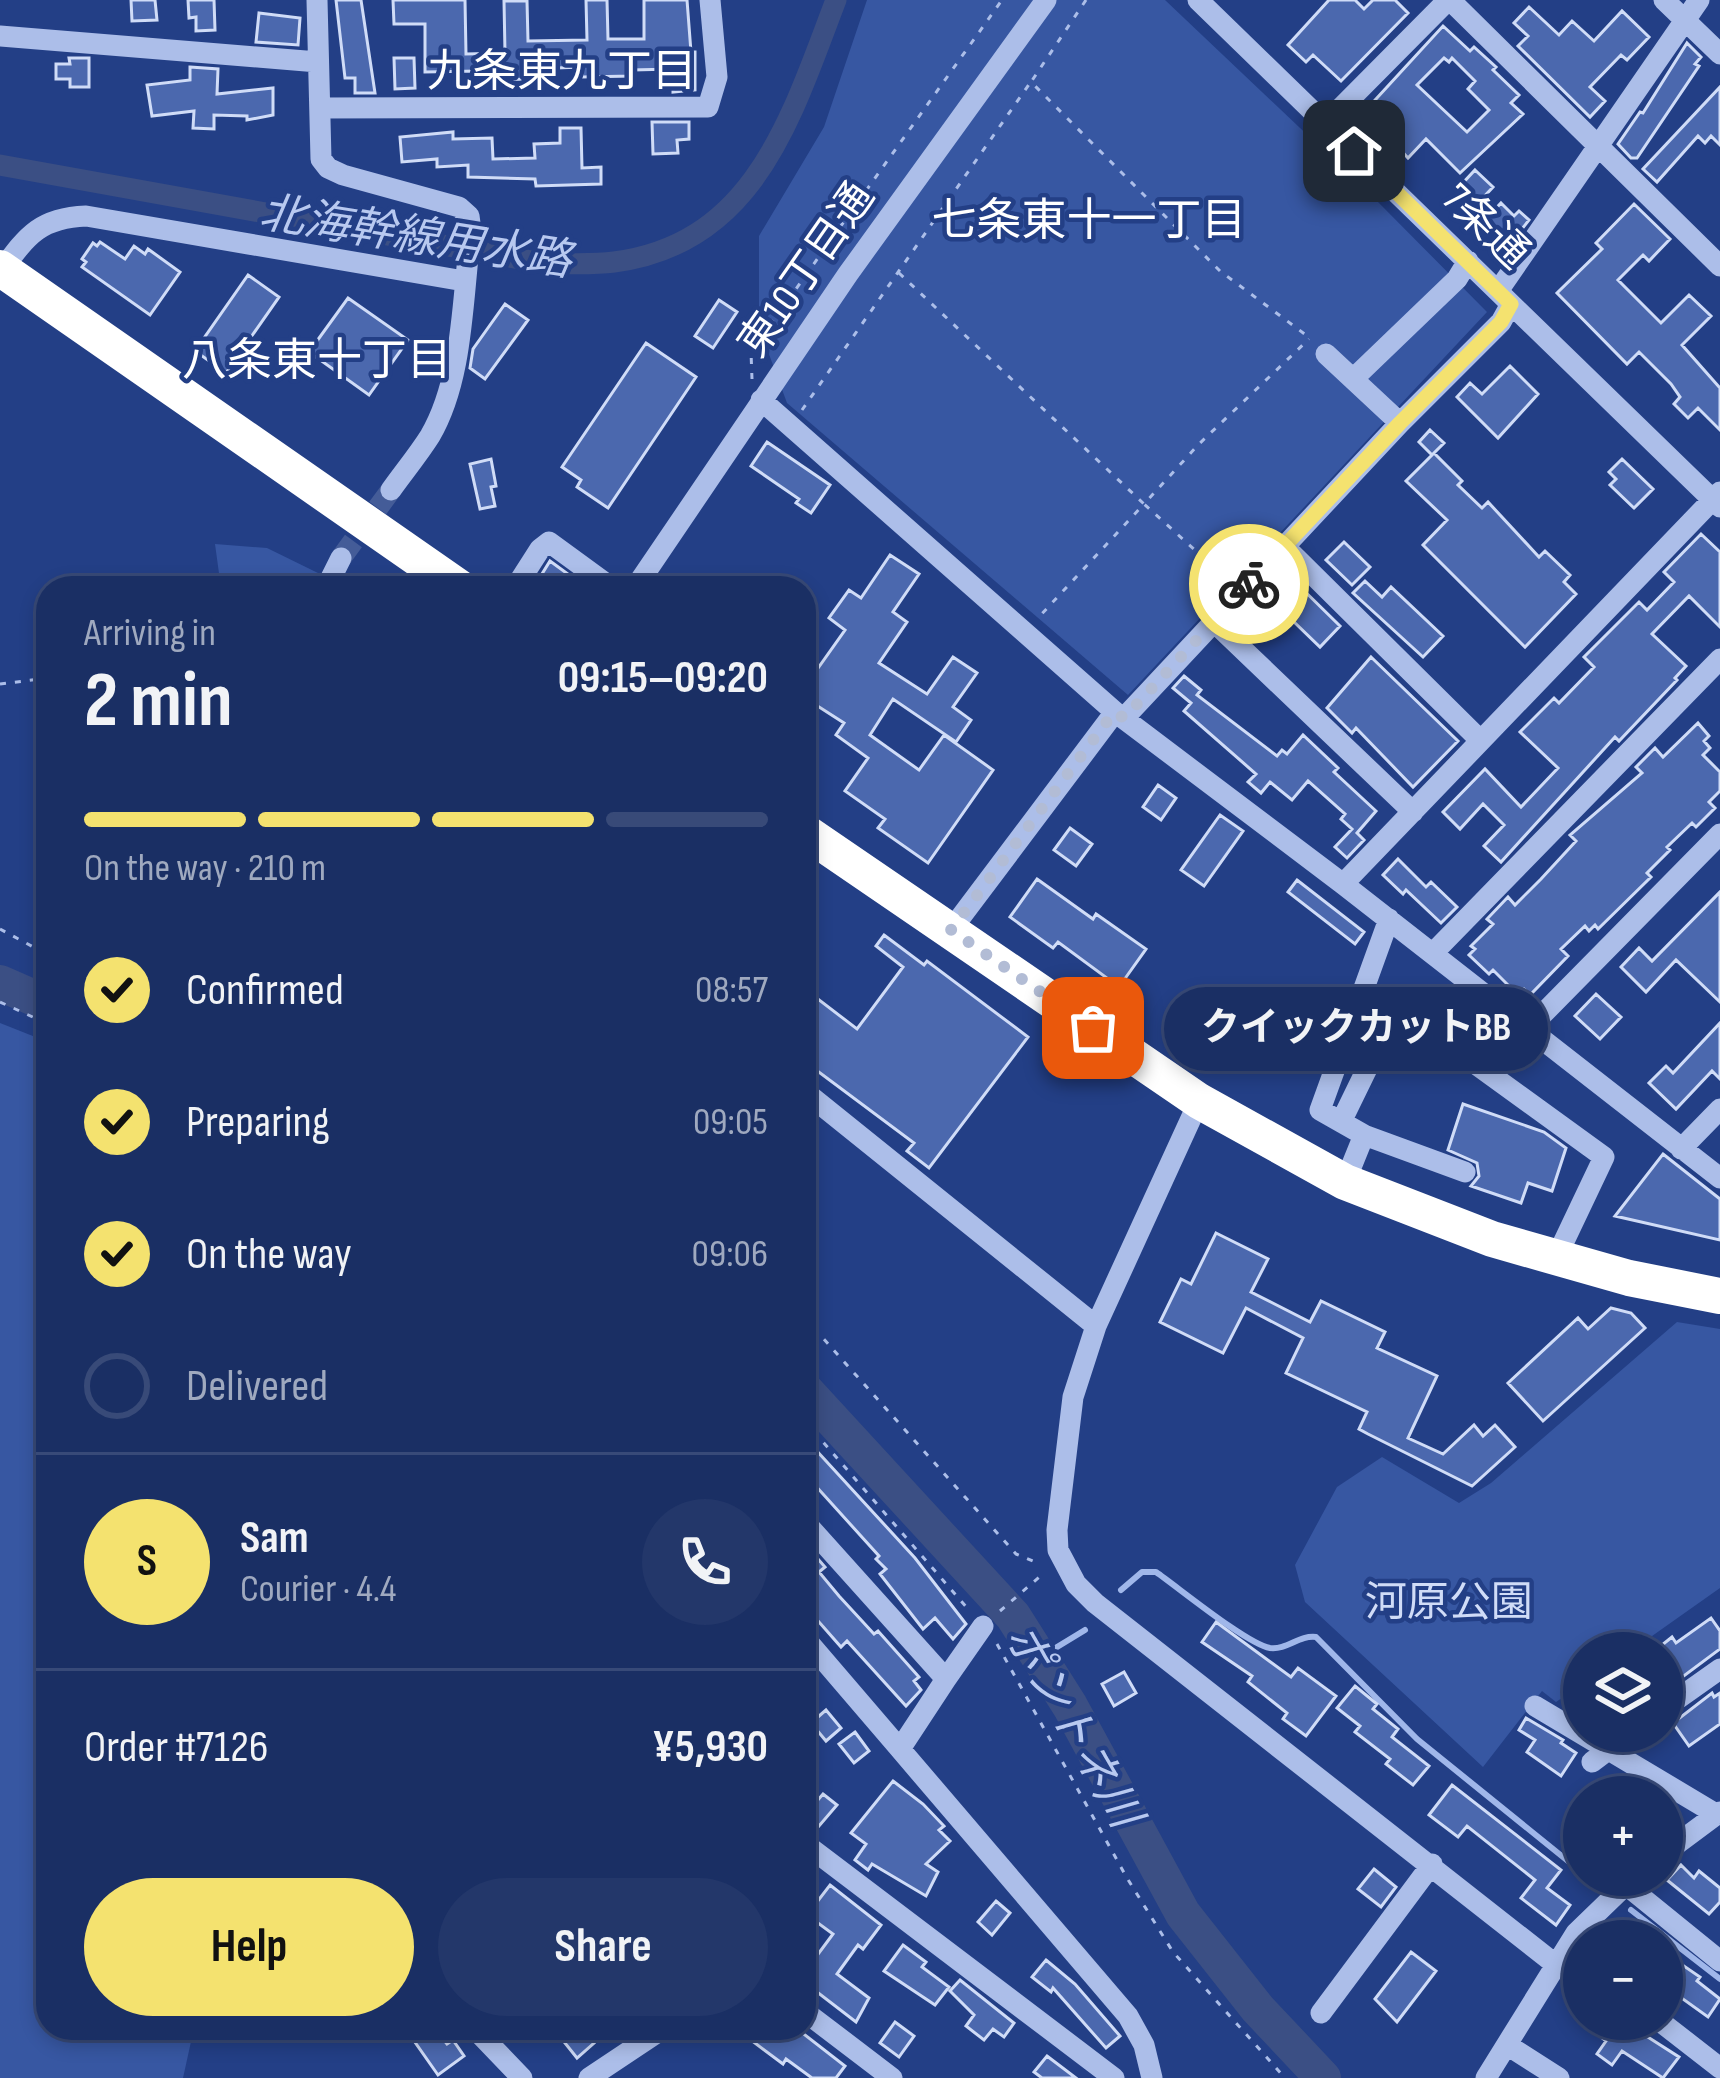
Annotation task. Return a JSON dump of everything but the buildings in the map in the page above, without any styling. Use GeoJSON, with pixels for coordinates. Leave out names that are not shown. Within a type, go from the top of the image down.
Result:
{"type":"FeatureCollection","features":[{"type":"Feature","properties":{"kind":"highway"},"geometry":{"type":"LineString","coordinates":[[1,269],[443,576]]}},
{"type":"Feature","properties":{"kind":"highway"},"geometry":{"type":"LineString","coordinates":[[816,839],[1199,1101],[1345,1182],[1446,1223],[1556,1258],[1720,1296]]}},
{"type":"Feature","properties":{"kind":"street"},"geometry":{"type":"LineString","coordinates":[[316,0],[321,159],[328,169],[459,207],[469,216],[471,231],[443,408],[391,490]]}},
{"type":"Feature","properties":{"kind":"street"},"geometry":{"type":"LineString","coordinates":[[320,108],[708,107],[717,77],[710,0]]}},
{"type":"Feature","properties":{"kind":"street","name":"東10丁目通"},"geometry":{"type":"LineString","coordinates":[[643,576],[760,400],[1046,0]]}},
{"type":"Feature","properties":{"kind":"street","name":"7条通"},"geometry":{"type":"LineString","coordinates":[[1198,0],[1717,500]]}},
{"type":"Feature","properties":{"kind":"street"},"geometry":{"type":"LineString","coordinates":[[1326,123],[1449,0],[1720,266]]}},
{"type":"Feature","properties":{"kind":"street"},"geometry":{"type":"LineString","coordinates":[[1664,0],[1720,54]]}},
{"type":"Feature","properties":{"kind":"street"},"geometry":{"type":"LineString","coordinates":[[951,930],[1119,715],[1501,322],[1504,297],[1597,146],[1699,0]]}},
{"type":"Feature","properties":{"kind":"street"},"geometry":{"type":"LineString","coordinates":[[0,36],[318,62]]}},
{"type":"Feature","properties":{"kind":"street"},"geometry":{"type":"LineString","coordinates":[[1,269],[36,230],[59,218],[86,216],[465,274]]}},
{"type":"Feature","properties":{"kind":"street"},"geometry":{"type":"LineString","coordinates":[[1353,379],[1457,279],[1468,262]]}},
{"type":"Feature","properties":{"kind":"street"},"geometry":{"type":"LineString","coordinates":[[1318,346],[1400,423]]}},
{"type":"Feature","properties":{"kind":"street"},"geometry":{"type":"LineString","coordinates":[[760,400],[1119,715],[1720,1178]]}},
{"type":"Feature","properties":{"kind":"street"},"geometry":{"type":"LineString","coordinates":[[1343,884],[1717,500]]}},
{"type":"Feature","properties":{"kind":"street"},"geometry":{"type":"LineString","coordinates":[[523,576],[549,542],[596,576]]}},
{"type":"Feature","properties":{"kind":"street"},"geometry":{"type":"LineString","coordinates":[[1285,547],[1480,740]]}},
{"type":"Feature","properties":{"kind":"street"},"geometry":{"type":"LineString","coordinates":[[332,576],[341,559]]}},
{"type":"Feature","properties":{"kind":"street"},"geometry":{"type":"LineString","coordinates":[[1214,622],[1413,812]]}},
{"type":"Feature","properties":{"kind":"street"},"geometry":{"type":"LineString","coordinates":[[1433,953],[1720,658]]}},
{"type":"Feature","properties":{"kind":"street"},"geometry":{"type":"LineString","coordinates":[[1528,1028],[1720,834]]}},
{"type":"Feature","properties":{"kind":"street"},"geometry":{"type":"LineString","coordinates":[[1389,919],[1320,1110],[1364,1135],[1465,1172]]}},
{"type":"Feature","properties":{"kind":"street"},"geometry":{"type":"LineString","coordinates":[[1341,1122],[1397,1007],[1604,1157],[1556,1258]]}},
{"type":"Feature","properties":{"kind":"street"},"geometry":{"type":"LineString","coordinates":[[816,1101],[1096,1326]]}},
{"type":"Feature","properties":{"kind":"street"},"geometry":{"type":"LineString","coordinates":[[1199,1101],[1081,1363],[1057,1530],[1063,1564],[1095,1603],[1432,1864],[1563,1954]]}},
{"type":"Feature","properties":{"kind":"street"},"geometry":{"type":"LineString","coordinates":[[1681,1149],[1720,1109]]}},
{"type":"Feature","properties":{"kind":"street"},"geometry":{"type":"LineString","coordinates":[[1345,1182],[1364,1135]]}},
{"type":"Feature","properties":{"kind":"street"},"geometry":{"type":"LineString","coordinates":[[816,1534],[946,1679]]}},
{"type":"Feature","properties":{"kind":"street"},"geometry":{"type":"LineString","coordinates":[[900,1749],[986,1623]]}},
{"type":"Feature","properties":{"kind":"street"},"geometry":{"type":"LineString","coordinates":[[816,1651],[1128,2016],[1144,2045],[1152,2078]]}},
{"type":"Feature","properties":{"kind":"street"},"geometry":{"type":"LineString","coordinates":[[1683,1696],[1720,1670]]}},
{"type":"Feature","properties":{"kind":"street"},"geometry":{"type":"LineString","coordinates":[[1535,1706],[1600,1756],[1718,1813],[1683,1839]]}},
{"type":"Feature","properties":{"kind":"street"},"geometry":{"type":"LineString","coordinates":[[1600,1756],[1605,1752]]}},
{"type":"Feature","properties":{"kind":"street"},"geometry":{"type":"LineString","coordinates":[[816,1859],[1114,2078]]}},
{"type":"Feature","properties":{"kind":"street"},"geometry":{"type":"LineString","coordinates":[[1322,2013],[1432,1864]]}},
{"type":"Feature","properties":{"kind":"street"},"geometry":{"type":"LineString","coordinates":[[1590,1920],[1613,1896]]}},
{"type":"Feature","properties":{"kind":"street"},"geometry":{"type":"LineString","coordinates":[[1649,1896],[1720,1961]]}},
{"type":"Feature","properties":{"kind":"street"},"geometry":{"type":"LineString","coordinates":[[1486,2078],[1563,1966]]}},
{"type":"Feature","properties":{"kind":"street"},"geometry":{"type":"LineString","coordinates":[[816,2020],[892,2078]]}},
{"type":"Feature","properties":{"kind":"street"},"geometry":{"type":"LineString","coordinates":[[1683,2039],[1720,2068]]}},
{"type":"Feature","properties":{"kind":"street"},"geometry":{"type":"LineString","coordinates":[[486,2040],[522,2078]]}},
{"type":"Feature","properties":{"kind":"street"},"geometry":{"type":"LineString","coordinates":[[589,2078],[646,2040]]}},
{"type":"Feature","properties":{"kind":"street"},"geometry":{"type":"LineString","coordinates":[[1507,2045],[1559,2078]]}},
{"type":"Feature","properties":{"kind":"path"},"geometry":{"type":"LineString","coordinates":[[760,400],[749,372],[751,352],[1002,0]]}},
{"type":"Feature","properties":{"kind":"path"},"geometry":{"type":"LineString","coordinates":[[790,426],[1086,0]]}},
{"type":"Feature","properties":{"kind":"path"},"geometry":{"type":"LineString","coordinates":[[1024,632],[1144,504],[1318,346],[1220,271],[1031,82]]}},
{"type":"Feature","properties":{"kind":"path"},"geometry":{"type":"LineString","coordinates":[[984,122],[997,132]]}},
{"type":"Feature","properties":{"kind":"path"},"geometry":{"type":"LineString","coordinates":[[899,273],[1242,592]]}},
{"type":"Feature","properties":{"kind":"path"},"geometry":{"type":"LineString","coordinates":[[0,684],[36,680]]}},
{"type":"Feature","properties":{"kind":"path"},"geometry":{"type":"LineString","coordinates":[[0,928],[36,948]]}},
{"type":"Feature","properties":{"kind":"path"},"geometry":{"type":"LineString","coordinates":[[0,1002],[36,1018]]}},
{"type":"Feature","properties":{"kind":"path"},"geometry":{"type":"LineString","coordinates":[[816,1330],[1006,1544],[1016,1554],[1042,1564]]}},
{"type":"Feature","properties":{"kind":"path"},"geometry":{"type":"LineString","coordinates":[[816,1433],[986,1623],[1173,1952],[1285,2078]]}},
{"type":"Feature","properties":{"kind":"path"},"geometry":{"type":"LineString","coordinates":[[986,1623],[1044,1573]]}},
{"type":"Feature","properties":{"kind":"green space"},"geometry":{"type":"Polygon","coordinates":[[[867,0],[1165,0],[1487,312],[1128,695],[787,403],[759,327],[759,236],[824,127],[867,0]]]}},
{"type":"Feature","properties":{"kind":"green space"},"geometry":{"type":"Polygon","coordinates":[[[215,544],[267,548],[318,573],[317,576],[219,576],[215,544]]]}},
{"type":"Feature","properties":{"kind":"green space"},"geometry":{"type":"Polygon","coordinates":[[[0,1023],[36,1037],[36,2040],[191,2040],[183,2078],[0,2078],[0,1023]]]}},
{"type":"Feature","properties":{"kind":"green space","name":"河原公園"},"geometry":{"type":"Polygon","coordinates":[[[1677,1322],[1720,1329],[1720,1588],[1658,1632],[1563,1632],[1563,1697],[1556,1702],[1542,1691],[1483,1767],[1305,1602],[1295,1565],[1337,1487],[1382,1457],[1459,1503],[1491,1483],[1677,1322]]]}},
{"type":"Feature","properties":{"kind":"waterway","name":"北海幹線用水路"},"geometry":{"type":"LineString","coordinates":[[0,165],[548,264],[614,262],[663,250],[702,230],[735,201],[784,128],[836,0]]}},
{"type":"Feature","properties":{"kind":"waterway","name":"ポントネ川"},"geometry":{"type":"LineString","coordinates":[[0,983],[36,999]]}},
{"type":"Feature","properties":{"kind":"waterway","name":"ポントネ川"},"geometry":{"type":"LineString","coordinates":[[816,1402],[1013,1616],[1070,1706],[1183,1914],[1258,2009],[1323,2078]]}},
{"type":"Feature","properties":{"kind":"waterway"},"geometry":{"type":"LineString","coordinates":[[1121,1590],[1142,1572],[1156,1572],[1259,1644],[1276,1648],[1316,1637],[1417,1739],[1563,1857]]}},
{"type":"Feature","properties":{"kind":"waterway"},"geometry":{"type":"LineString","coordinates":[[1039,1658],[1085,1630]]}},
{"type":"Feature","properties":{"kind":"waterway"},"geometry":{"type":"LineString","coordinates":[[1631,1910],[1720,1979]]}},
{"type":"Feature","properties":{"kind":"tunnel"},"geometry":{"type":"LineString","coordinates":[[341,558],[391,490]]}},
{"type":"Feature","properties":{"kind":"way so far"},"geometry":{"type":"LineString","coordinates":[[1093,1028],[951,930],[1114,712],[1124,718],[1249,584]]}},
{"type":"Feature","properties":{"kind":"place","name":"クイックカットBB"},"geometry":{"type":"Point","coordinates":[1093,1028]}},
{"type":"Feature","properties":{"kind":"district","name":"九条東九丁目"},"geometry":{"type":"Point","coordinates":[562,70]}},
{"type":"Feature","properties":{"kind":"district","name":"七条東十一丁目"},"geometry":{"type":"Point","coordinates":[1089,219]}},
{"type":"Feature","properties":{"kind":"district","name":"八条東十丁目"},"geometry":{"type":"Point","coordinates":[317,359]}},
{"type":"Feature","properties":{"kind":"route"},"geometry":{"type":"LineString","coordinates":[[1249,584],[1501,322],[1511,304],[1354,151]]}}]}
